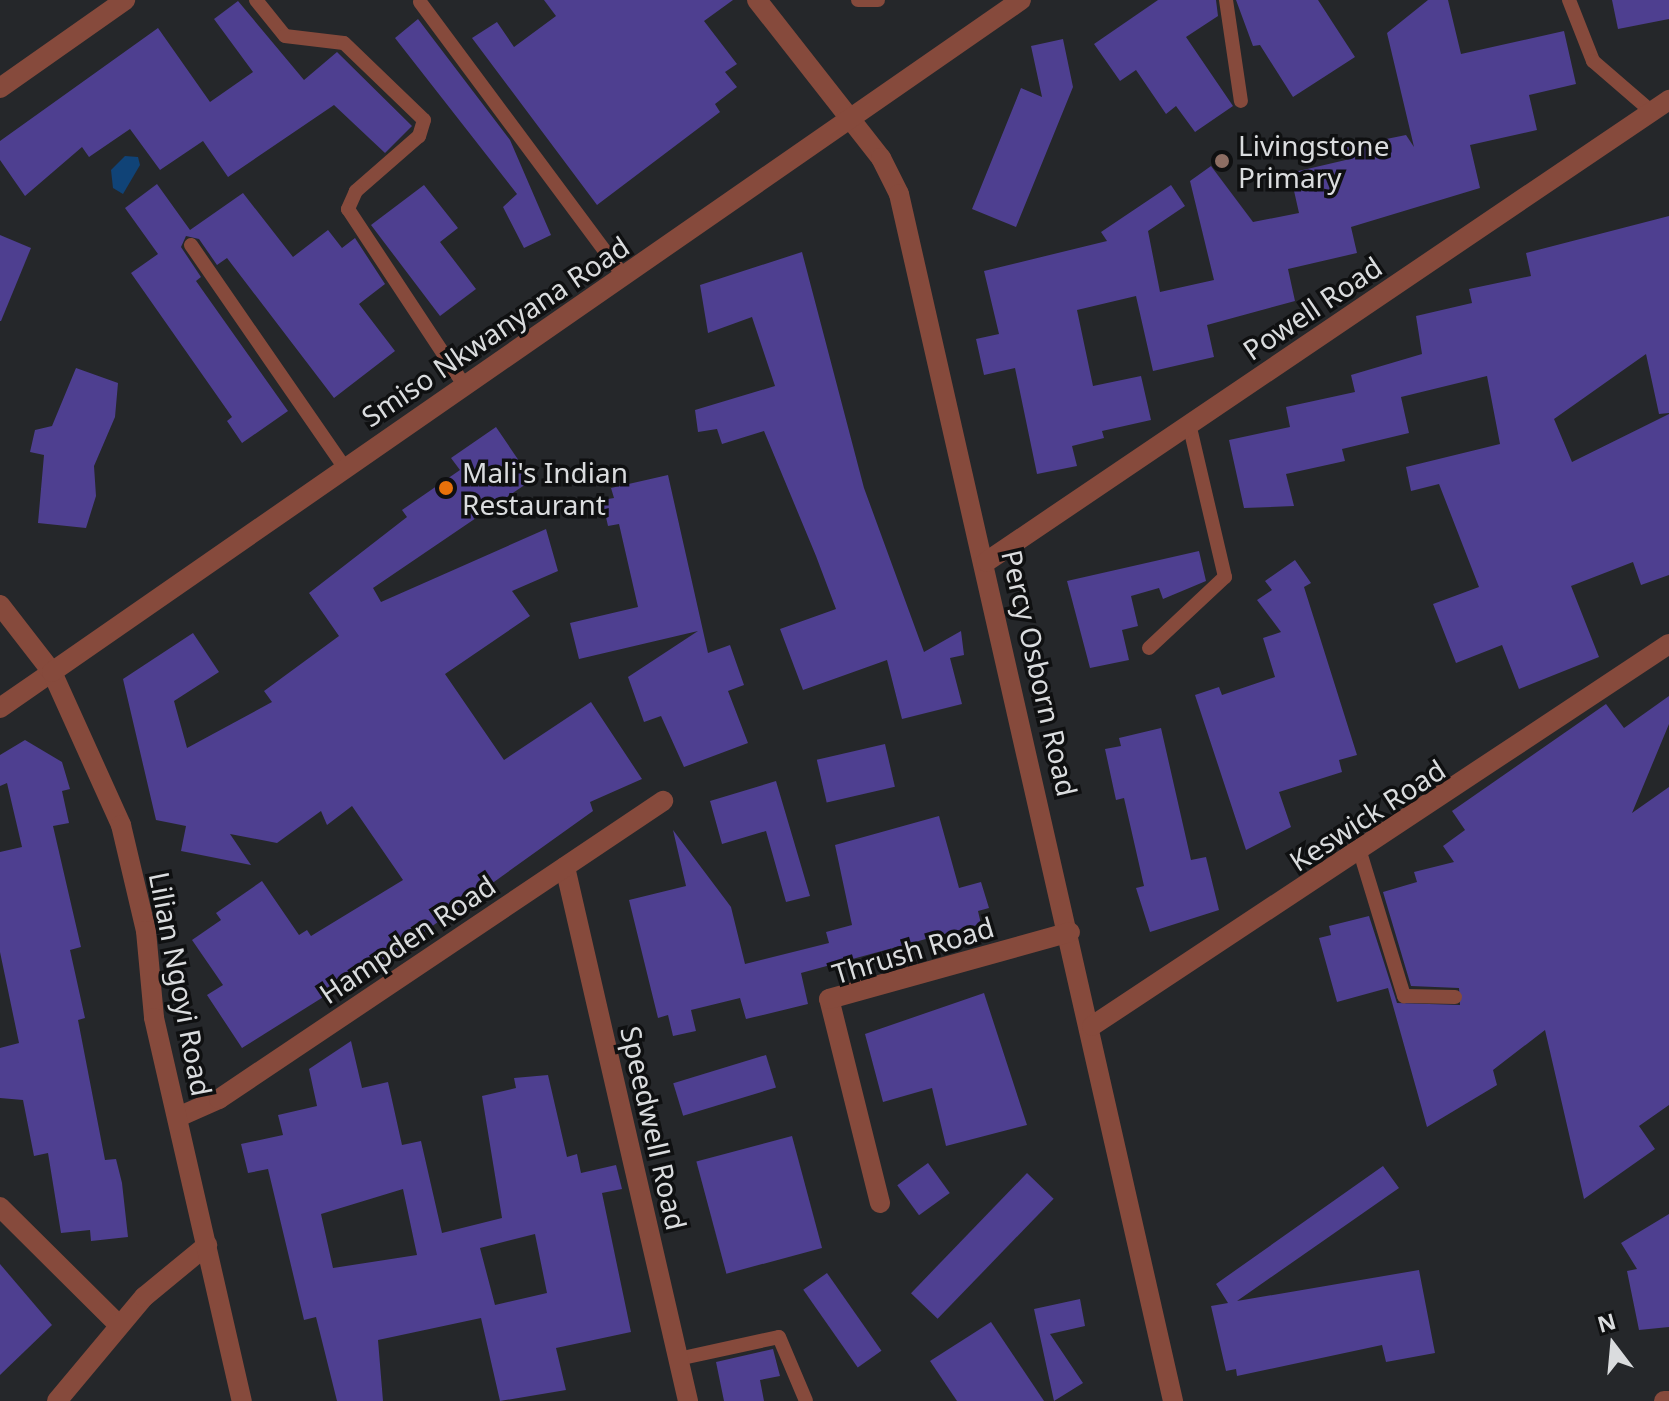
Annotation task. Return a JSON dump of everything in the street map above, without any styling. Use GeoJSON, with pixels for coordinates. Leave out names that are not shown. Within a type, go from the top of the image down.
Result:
{"type":"FeatureCollection","features":[{"type":"Feature","properties":{"kind":"street"},"geometry":{"type":"LineString","coordinates":[[0,88],[125,0]]}},
{"type":"Feature","properties":{"kind":"street","name":"Percy Osborn Road"},"geometry":{"type":"LineString","coordinates":[[757,0],[848,119],[899,194],[1092,1026],[1173,1401]]}},
{"type":"Feature","properties":{"kind":"street","name":"Smiso Nkwanyana Road"},"geometry":{"type":"LineString","coordinates":[[0,708],[1021,0]]}},
{"type":"Feature","properties":{"kind":"street","name":"Powell Road"},"geometry":{"type":"LineString","coordinates":[[986,562],[1661,106]]}},
{"type":"Feature","properties":{"kind":"street","name":"Lilian Ngoyi Road"},"geometry":{"type":"LineString","coordinates":[[0,605],[52,672],[121,825],[178,1117],[242,1401]]}},
{"type":"Feature","properties":{"kind":"street","name":"Keswick Road"},"geometry":{"type":"LineString","coordinates":[[1092,1026],[1360,852],[1669,644]]}},
{"type":"Feature","properties":{"kind":"street","name":"Hampden Road"},"geometry":{"type":"LineString","coordinates":[[178,1117],[219,1099],[663,801]]}},
{"type":"Feature","properties":{"kind":"street","name":"Speedwell Road"},"geometry":{"type":"LineString","coordinates":[[565,867],[688,1401]]}},
{"type":"Feature","properties":{"kind":"street","name":"Thrush Road"},"geometry":{"type":"LineString","coordinates":[[880,1203],[829,999],[1070,932]]}},
{"type":"Feature","properties":{"kind":"street"},"geometry":{"type":"LineString","coordinates":[[0,1207],[119,1325]]}},
{"type":"Feature","properties":{"kind":"street"},"geometry":{"type":"LineString","coordinates":[[57,1401],[119,1325],[207,1245]]}},
{"type":"Feature","properties":{"kind":"lane"},"geometry":{"type":"LineString","coordinates":[[256,0],[285,36],[344,43],[424,120],[419,136],[356,191],[348,209],[464,385]]}},
{"type":"Feature","properties":{"kind":"lane"},"geometry":{"type":"LineString","coordinates":[[858,0],[878,0]]}},
{"type":"Feature","properties":{"kind":"lane"},"geometry":{"type":"LineString","coordinates":[[1226,0],[1241,101]]}},
{"type":"Feature","properties":{"kind":"lane"},"geometry":{"type":"LineString","coordinates":[[1569,0],[1593,61],[1661,106]]}},
{"type":"Feature","properties":{"kind":"lane"},"geometry":{"type":"LineString","coordinates":[[420,2],[624,277]]}},
{"type":"Feature","properties":{"kind":"lane"},"geometry":{"type":"LineString","coordinates":[[191,245],[345,468]]}},
{"type":"Feature","properties":{"kind":"lane"},"geometry":{"type":"LineString","coordinates":[[1149,648],[1225,577],[1189,424]]}},
{"type":"Feature","properties":{"kind":"lane"},"geometry":{"type":"LineString","coordinates":[[1360,852],[1404,996],[1455,997]]}},
{"type":"Feature","properties":{"kind":"lane"},"geometry":{"type":"LineString","coordinates":[[678,1359],[779,1337],[806,1401]]}},
{"type":"Feature","properties":{"kind":"water"},"geometry":{"type":"Polygon","coordinates":[[[125,156],[138,157],[140,165],[123,194],[113,188],[111,170],[125,156]]]}},
{"type":"Feature","properties":{"kind":"building"},"geometry":{"type":"Polygon","coordinates":[[[544,0],[733,0],[704,21],[737,64],[725,72],[737,87],[715,104],[720,112],[597,205],[472,38],[497,22],[514,47],[556,16],[544,0]]]}},
{"type":"Feature","properties":{"kind":"building"},"geometry":{"type":"Polygon","coordinates":[[[1158,0],[1216,0],[1218,16],[1186,37],[1233,106],[1195,132],[1176,106],[1166,114],[1136,70],[1120,81],[1094,44],[1158,0]]]}},
{"type":"Feature","properties":{"kind":"building"},"geometry":{"type":"Polygon","coordinates":[[[1236,0],[1318,0],[1355,57],[1293,97],[1260,45],[1253,46],[1236,0]]]}},
{"type":"Feature","properties":{"kind":"building"},"geometry":{"type":"Polygon","coordinates":[[[1428,0],[1448,0],[1461,54],[1564,31],[1576,84],[1529,95],[1537,130],[1470,145],[1480,188],[1351,227],[1357,253],[1288,269],[1295,301],[1207,325],[1214,357],[1153,371],[1136,296],[1077,310],[1093,386],[1141,376],[1151,420],[1102,431],[1104,438],[1072,446],[1077,466],[1037,474],[1015,368],[984,375],[976,339],[999,334],[984,271],[1107,241],[1101,232],[1171,185],[1185,206],[1148,231],[1160,292],[1214,280],[1190,181],[1211,166],[1253,222],[1299,213],[1290,173],[1350,159],[1347,147],[1406,135],[1414,147],[1387,33],[1428,0]]]}},
{"type":"Feature","properties":{"kind":"building"},"geometry":{"type":"Polygon","coordinates":[[[1612,0],[1669,0],[1669,19],[1618,29],[1612,0]]]}},
{"type":"Feature","properties":{"kind":"building"},"geometry":{"type":"Polygon","coordinates":[[[238,1],[304,80],[337,52],[412,126],[385,153],[334,105],[228,177],[203,141],[160,170],[130,129],[89,157],[82,147],[25,196],[0,160],[0,141],[158,28],[210,102],[253,72],[214,19],[238,1]]]}},
{"type":"Feature","properties":{"kind":"building"},"geometry":{"type":"Polygon","coordinates":[[[418,19],[510,140],[551,235],[524,248],[503,207],[517,194],[395,38],[418,19]]]}},
{"type":"Feature","properties":{"kind":"building"},"geometry":{"type":"Polygon","coordinates":[[[1063,39],[1073,87],[1016,227],[972,209],[1021,88],[1042,97],[1031,46],[1063,39]]]}},
{"type":"Feature","properties":{"kind":"building"},"geometry":{"type":"Polygon","coordinates":[[[157,184],[190,230],[243,193],[293,257],[328,230],[342,248],[355,238],[385,284],[359,304],[395,351],[334,398],[227,258],[217,265],[199,239],[186,236],[181,247],[201,277],[196,281],[288,411],[242,443],[227,421],[232,417],[131,273],[158,254],[125,208],[157,184]]]}},
{"type":"Feature","properties":{"kind":"building"},"geometry":{"type":"Polygon","coordinates":[[[424,185],[458,228],[440,242],[476,289],[440,316],[371,225],[424,185]]]}},
{"type":"Feature","properties":{"kind":"building"},"geometry":{"type":"Polygon","coordinates":[[[1669,216],[1669,413],[1659,414],[1646,354],[1554,419],[1572,462],[1669,414],[1669,575],[1641,585],[1633,562],[1571,586],[1599,657],[1519,689],[1502,645],[1456,663],[1433,604],[1479,587],[1439,484],[1411,491],[1406,467],[1500,444],[1487,376],[1401,397],[1409,433],[1342,449],[1345,461],[1286,474],[1294,506],[1244,508],[1229,440],[1290,427],[1286,407],[1355,392],[1351,375],[1422,354],[1416,316],[1472,303],[1469,289],[1531,276],[1526,253],[1669,216]]]}},
{"type":"Feature","properties":{"kind":"building"},"geometry":{"type":"Polygon","coordinates":[[[0,235],[31,248],[1,321],[0,321],[0,235]]]}},
{"type":"Feature","properties":{"kind":"building"},"geometry":{"type":"Polygon","coordinates":[[[802,252],[864,488],[924,652],[961,631],[964,655],[950,658],[962,704],[902,719],[887,660],[803,690],[780,629],[836,609],[816,556],[764,431],[722,444],[717,429],[698,432],[695,410],[775,386],[752,317],[708,333],[700,285],[802,252]]]}},
{"type":"Feature","properties":{"kind":"building"},"geometry":{"type":"Polygon","coordinates":[[[76,368],[118,383],[115,417],[94,466],[96,496],[86,528],[38,523],[44,455],[30,452],[35,430],[52,426],[76,368]]]}},
{"type":"Feature","properties":{"kind":"building"},"geometry":{"type":"Polygon","coordinates":[[[496,427],[532,480],[373,588],[381,602],[546,529],[558,571],[512,591],[530,616],[445,674],[504,760],[591,702],[642,779],[590,802],[593,811],[403,947],[242,1048],[207,995],[223,985],[192,940],[221,920],[216,913],[262,881],[299,935],[307,930],[311,936],[403,880],[352,806],[327,825],[321,811],[277,843],[230,834],[251,865],[181,851],[186,826],[156,820],[123,679],[193,633],[219,672],[174,701],[187,748],[272,702],[264,691],[339,636],[309,593],[407,517],[402,510],[460,470],[451,458],[496,427]]]}},
{"type":"Feature","properties":{"kind":"building"},"geometry":{"type":"Polygon","coordinates":[[[668,475],[708,653],[730,645],[744,685],[728,691],[748,743],[684,767],[661,716],[644,722],[628,677],[698,631],[579,659],[570,623],[638,607],[619,524],[608,526],[602,500],[614,498],[611,488],[668,475]]]}},
{"type":"Feature","properties":{"kind":"building"},"geometry":{"type":"Polygon","coordinates":[[[1199,551],[1206,581],[1163,599],[1159,588],[1131,596],[1138,626],[1122,630],[1129,660],[1090,668],[1067,581],[1199,551]]]}},
{"type":"Feature","properties":{"kind":"building"},"geometry":{"type":"Polygon","coordinates":[[[1295,560],[1311,583],[1304,587],[1357,755],[1339,760],[1342,772],[1279,792],[1291,827],[1246,850],[1195,695],[1219,687],[1222,695],[1275,677],[1263,638],[1281,632],[1257,600],[1272,590],[1265,581],[1295,560]]]}},
{"type":"Feature","properties":{"kind":"building"},"geometry":{"type":"Polygon","coordinates":[[[1669,696],[1669,724],[1632,813],[1669,787],[1669,1105],[1639,1126],[1655,1149],[1584,1199],[1545,1030],[1493,1070],[1497,1085],[1427,1127],[1388,988],[1337,1002],[1319,938],[1331,935],[1329,926],[1369,916],[1397,1003],[1460,1005],[1459,988],[1411,986],[1383,892],[1417,882],[1414,872],[1454,862],[1443,846],[1465,830],[1452,811],[1606,704],[1624,728],[1669,696]]]}},
{"type":"Feature","properties":{"kind":"building"},"geometry":{"type":"Polygon","coordinates":[[[1161,728],[1191,860],[1206,857],[1219,910],[1150,932],[1136,888],[1144,886],[1124,798],[1116,800],[1105,749],[1121,746],[1119,738],[1161,728]]]}},
{"type":"Feature","properties":{"kind":"building"},"geometry":{"type":"Polygon","coordinates":[[[25,740],[62,762],[70,789],[62,791],[69,823],[53,826],[81,947],[70,950],[85,1018],[78,1020],[105,1160],[116,1159],[122,1183],[128,1237],[91,1241],[90,1230],[61,1233],[48,1153],[34,1156],[23,1100],[0,1098],[0,1048],[19,1043],[0,952],[0,852],[22,847],[7,783],[0,786],[0,755],[25,740]]]}},
{"type":"Feature","properties":{"kind":"building"},"geometry":{"type":"Polygon","coordinates":[[[885,744],[895,787],[827,803],[817,760],[885,744]]]}},
{"type":"Feature","properties":{"kind":"building"},"geometry":{"type":"Polygon","coordinates":[[[776,781],[810,896],[786,902],[766,831],[722,844],[710,801],[776,781]]]}},
{"type":"Feature","properties":{"kind":"building"},"geometry":{"type":"Polygon","coordinates":[[[939,816],[959,888],[981,882],[989,908],[978,911],[981,924],[801,973],[808,1004],[746,1019],[740,998],[691,1010],[696,1031],[673,1036],[668,1015],[658,1018],[629,900],[686,886],[673,830],[731,907],[745,964],[829,943],[826,932],[852,925],[835,845],[939,816]]]}},
{"type":"Feature","properties":{"kind":"building"},"geometry":{"type":"Polygon","coordinates":[[[984,993],[1027,1125],[946,1146],[932,1088],[883,1102],[865,1034],[984,993]]]}},
{"type":"Feature","properties":{"kind":"building"},"geometry":{"type":"Polygon","coordinates":[[[351,1041],[362,1088],[388,1082],[402,1145],[421,1141],[442,1233],[502,1218],[482,1096],[516,1088],[514,1078],[548,1075],[567,1157],[577,1154],[581,1173],[616,1165],[622,1189],[602,1193],[631,1332],[556,1348],[566,1390],[500,1401],[481,1318],[378,1340],[383,1401],[337,1401],[316,1317],[304,1320],[268,1169],[248,1173],[241,1144],[283,1135],[278,1115],[317,1106],[309,1069],[351,1041]],[[403,1189],[321,1214],[333,1268],[417,1255],[403,1189]],[[535,1234],[480,1248],[495,1305],[547,1293],[535,1234]]]}},
{"type":"Feature","properties":{"kind":"building"},"geometry":{"type":"Polygon","coordinates":[[[766,1055],[776,1088],[683,1116],[673,1083],[766,1055]]]}},
{"type":"Feature","properties":{"kind":"building"},"geometry":{"type":"Polygon","coordinates":[[[792,1136],[822,1248],[726,1274],[696,1162],[792,1136]]]}},
{"type":"Feature","properties":{"kind":"building"},"geometry":{"type":"Polygon","coordinates":[[[928,1163],[950,1193],[919,1215],[897,1185],[928,1163]]]}},
{"type":"Feature","properties":{"kind":"building"},"geometry":{"type":"Polygon","coordinates":[[[1383,1166],[1399,1188],[1237,1301],[1419,1270],[1435,1353],[1386,1362],[1382,1345],[1237,1376],[1236,1369],[1226,1371],[1211,1306],[1228,1303],[1216,1284],[1383,1166]]]}},
{"type":"Feature","properties":{"kind":"building"},"geometry":{"type":"Polygon","coordinates":[[[1027,1173],[1054,1199],[938,1319],[911,1293],[1027,1173]]]}},
{"type":"Feature","properties":{"kind":"building"},"geometry":{"type":"Polygon","coordinates":[[[1669,1214],[1669,1327],[1639,1330],[1627,1271],[1637,1269],[1621,1243],[1669,1214]]]}},
{"type":"Feature","properties":{"kind":"building"},"geometry":{"type":"Polygon","coordinates":[[[0,1264],[52,1325],[0,1375],[0,1264]]]}},
{"type":"Feature","properties":{"kind":"building"},"geometry":{"type":"Polygon","coordinates":[[[827,1273],[881,1351],[858,1367],[803,1290],[827,1273]]]}},
{"type":"Feature","properties":{"kind":"building"},"geometry":{"type":"Polygon","coordinates":[[[1080,1299],[1085,1326],[1050,1334],[1083,1383],[1054,1401],[1034,1309],[1080,1299]]]}},
{"type":"Feature","properties":{"kind":"building"},"geometry":{"type":"Polygon","coordinates":[[[991,1322],[1044,1401],[957,1401],[930,1361],[991,1322]]]}},
{"type":"Feature","properties":{"kind":"building"},"geometry":{"type":"Polygon","coordinates":[[[773,1349],[780,1376],[760,1380],[764,1401],[724,1401],[716,1362],[773,1349]]]}},
{"type":"Feature","properties":{"kind":"place","name":"Livingstone Primary"},"geometry":{"type":"Point","coordinates":[1222,161]}},
{"type":"Feature","properties":{"kind":"place","name":"Mali's Indian Restaurant"},"geometry":{"type":"Point","coordinates":[446,488]}}]}
